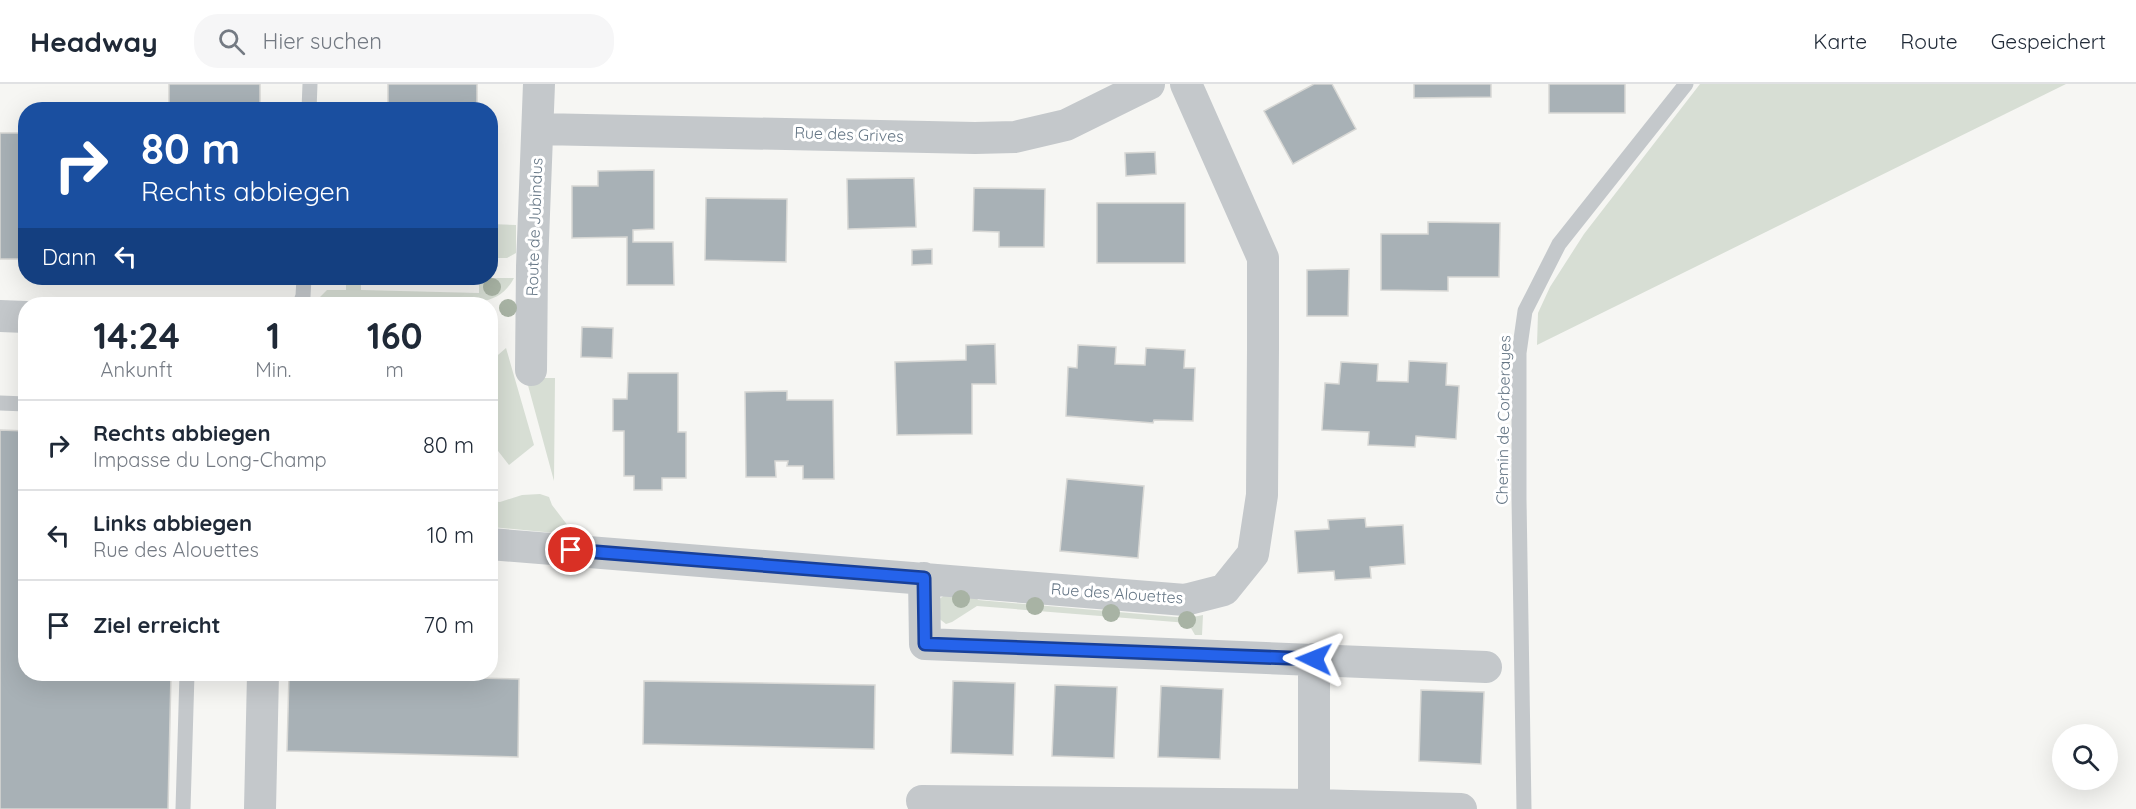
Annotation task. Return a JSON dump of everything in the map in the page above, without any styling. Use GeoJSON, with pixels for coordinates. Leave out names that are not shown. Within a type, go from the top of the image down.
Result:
{"type":"FeatureCollection","features":[{"type":"Feature","properties":{"kind":"street","name":"Route de Jubindus"},"geometry":{"type":"LineString","coordinates":[[531,370],[532,266],[539,84]]}},
{"type":"Feature","properties":{"kind":"street","name":"Rue des Grives"},"geometry":{"type":"LineString","coordinates":[[539,129],[1015,137],[1066,125],[1149,84]]}},
{"type":"Feature","properties":{"kind":"street","name":"Rue des Alouettes"},"geometry":{"type":"LineString","coordinates":[[498,545],[1185,600],[1224,590],[1252,554],[1262,495],[1263,258],[1186,84]]}},
{"type":"Feature","properties":{"kind":"street"},"geometry":{"type":"LineString","coordinates":[[0,316],[18,317]]}},
{"type":"Feature","properties":{"kind":"street"},"geometry":{"type":"LineString","coordinates":[[924,578],[925,644],[1486,667]]}},
{"type":"Feature","properties":{"kind":"street"},"geometry":{"type":"LineString","coordinates":[[1314,659],[1314,805]]}},
{"type":"Feature","properties":{"kind":"street"},"geometry":{"type":"LineString","coordinates":[[260,809],[263,681]]}},
{"type":"Feature","properties":{"kind":"street"},"geometry":{"type":"LineString","coordinates":[[922,801],[1222,807],[1314,805],[1461,809]]}},
{"type":"Feature","properties":{"kind":"lane"},"geometry":{"type":"LineString","coordinates":[[309,102],[310,84]]}},
{"type":"Feature","properties":{"kind":"lane","name":"Chemin de Corberayes"},"geometry":{"type":"LineString","coordinates":[[1524,809],[1519,353],[1525,311],[1559,244],[1686,84]]}},
{"type":"Feature","properties":{"kind":"lane"},"geometry":{"type":"LineString","coordinates":[[0,403],[18,404]]}},
{"type":"Feature","properties":{"kind":"lane"},"geometry":{"type":"LineString","coordinates":[[183,809],[187,681]]}},
{"type":"Feature","properties":{"kind":"shaded area"},"geometry":{"type":"Polygon","coordinates":[[[1700,84],[2066,84],[1537,345],[1538,313],[1550,287],[1584,234],[1700,84]]]}},
{"type":"Feature","properties":{"kind":"shaded area"},"geometry":{"type":"Polygon","coordinates":[[[498,224],[516,225],[516,253],[507,258],[498,258],[498,224]]]}},
{"type":"Feature","properties":{"kind":"shaded area"},"geometry":{"type":"Polygon","coordinates":[[[498,278],[514,278],[508,288],[495,297],[320,297],[327,290],[346,290],[346,285],[361,285],[361,290],[479,293],[479,285],[498,285],[498,278]]]}},
{"type":"Feature","properties":{"kind":"shaded area"},"geometry":{"type":"Polygon","coordinates":[[[506,348],[534,445],[509,465],[498,451],[498,355],[506,348]]]}},
{"type":"Feature","properties":{"kind":"shaded area"},"geometry":{"type":"Polygon","coordinates":[[[526,378],[555,378],[554,481],[526,378]]]}},
{"type":"Feature","properties":{"kind":"shaded area"},"geometry":{"type":"Polygon","coordinates":[[[540,494],[549,497],[552,505],[575,535],[498,528],[498,502],[522,495],[540,494]]]}},
{"type":"Feature","properties":{"kind":"shaded area"},"geometry":{"type":"Polygon","coordinates":[[[954,588],[971,589],[978,600],[1188,618],[1203,615],[1202,635],[1195,635],[1188,623],[977,606],[946,624],[937,617],[938,600],[954,588]]]}},
{"type":"Feature","properties":{"kind":"building"},"geometry":{"type":"Polygon","coordinates":[[[169,84],[260,84],[260,102],[169,102],[169,84]]]}},
{"type":"Feature","properties":{"kind":"building"},"geometry":{"type":"Polygon","coordinates":[[[388,84],[477,84],[477,102],[388,102],[388,84]]]}},
{"type":"Feature","properties":{"kind":"building"},"geometry":{"type":"Polygon","coordinates":[[[1314,84],[1332,84],[1356,129],[1293,164],[1264,111],[1314,84]]]}},
{"type":"Feature","properties":{"kind":"building"},"geometry":{"type":"Polygon","coordinates":[[[1414,84],[1491,84],[1491,97],[1414,98],[1414,84]]]}},
{"type":"Feature","properties":{"kind":"building"},"geometry":{"type":"Polygon","coordinates":[[[1549,84],[1625,84],[1625,113],[1549,113],[1549,84]]]}},
{"type":"Feature","properties":{"kind":"building"},"geometry":{"type":"Polygon","coordinates":[[[0,133],[18,133],[18,259],[0,259],[0,133]]]}},
{"type":"Feature","properties":{"kind":"building"},"geometry":{"type":"Polygon","coordinates":[[[1155,152],[1156,174],[1126,176],[1125,153],[1155,152]]]}},
{"type":"Feature","properties":{"kind":"building"},"geometry":{"type":"Polygon","coordinates":[[[654,170],[654,229],[633,230],[633,242],[673,242],[674,285],[627,285],[627,237],[572,238],[572,186],[598,186],[598,171],[654,170]]]}},
{"type":"Feature","properties":{"kind":"building"},"geometry":{"type":"Polygon","coordinates":[[[914,178],[916,227],[848,229],[847,179],[914,178]]]}},
{"type":"Feature","properties":{"kind":"building"},"geometry":{"type":"Polygon","coordinates":[[[974,188],[1045,189],[1044,247],[999,247],[999,232],[973,231],[974,188]]]}},
{"type":"Feature","properties":{"kind":"building"},"geometry":{"type":"Polygon","coordinates":[[[706,198],[787,199],[786,262],[705,260],[706,198]]]}},
{"type":"Feature","properties":{"kind":"building"},"geometry":{"type":"Polygon","coordinates":[[[1097,203],[1185,203],[1185,263],[1097,263],[1097,203]]]}},
{"type":"Feature","properties":{"kind":"building"},"geometry":{"type":"Polygon","coordinates":[[[1428,222],[1500,223],[1499,277],[1448,277],[1448,291],[1381,290],[1381,234],[1428,234],[1428,222]]]}},
{"type":"Feature","properties":{"kind":"building"},"geometry":{"type":"Polygon","coordinates":[[[932,249],[932,264],[912,265],[912,250],[932,249]]]}},
{"type":"Feature","properties":{"kind":"building"},"geometry":{"type":"Polygon","coordinates":[[[1349,269],[1348,316],[1307,316],[1307,270],[1349,269]]]}},
{"type":"Feature","properties":{"kind":"building"},"geometry":{"type":"Polygon","coordinates":[[[582,327],[613,328],[612,358],[581,357],[582,327]]]}},
{"type":"Feature","properties":{"kind":"building"},"geometry":{"type":"Polygon","coordinates":[[[995,344],[996,384],[972,384],[972,434],[897,435],[895,362],[966,360],[966,345],[995,344]]]}},
{"type":"Feature","properties":{"kind":"building"},"geometry":{"type":"Polygon","coordinates":[[[1078,345],[1116,347],[1115,364],[1145,365],[1146,348],[1185,350],[1184,368],[1195,368],[1193,421],[1154,420],[1153,423],[1066,416],[1068,367],[1077,368],[1078,345]]]}},
{"type":"Feature","properties":{"kind":"building"},"geometry":{"type":"Polygon","coordinates":[[[1409,361],[1447,363],[1446,385],[1459,386],[1456,439],[1416,436],[1415,447],[1368,445],[1369,432],[1322,430],[1325,383],[1339,384],[1341,362],[1378,364],[1377,381],[1408,382],[1409,361]]]}},
{"type":"Feature","properties":{"kind":"building"},"geometry":{"type":"Polygon","coordinates":[[[628,373],[678,373],[678,432],[686,432],[686,478],[662,478],[662,490],[634,490],[634,476],[624,476],[624,431],[613,431],[613,399],[627,399],[628,373]]]}},
{"type":"Feature","properties":{"kind":"building"},"geometry":{"type":"Polygon","coordinates":[[[787,391],[787,400],[833,400],[834,479],[803,479],[803,466],[787,466],[788,461],[775,461],[776,477],[746,477],[745,392],[787,391]]]}},
{"type":"Feature","properties":{"kind":"building"},"geometry":{"type":"Polygon","coordinates":[[[0,430],[18,431],[18,681],[171,681],[168,809],[0,809],[0,430]]]}},
{"type":"Feature","properties":{"kind":"building"},"geometry":{"type":"Polygon","coordinates":[[[1067,479],[1144,486],[1138,558],[1060,551],[1067,479]]]}},
{"type":"Feature","properties":{"kind":"building"},"geometry":{"type":"Polygon","coordinates":[[[1365,518],[1366,527],[1403,525],[1405,564],[1370,567],[1371,578],[1335,580],[1334,571],[1298,573],[1295,531],[1329,529],[1328,520],[1365,518]]]}},
{"type":"Feature","properties":{"kind":"building"},"geometry":{"type":"Polygon","coordinates":[[[498,679],[519,679],[518,757],[287,751],[289,681],[498,681],[498,679]]]}},
{"type":"Feature","properties":{"kind":"building"},"geometry":{"type":"Polygon","coordinates":[[[644,681],[875,685],[874,749],[643,744],[644,681]]]}},
{"type":"Feature","properties":{"kind":"building"},"geometry":{"type":"Polygon","coordinates":[[[953,681],[1015,683],[1013,755],[951,753],[953,681]]]}},
{"type":"Feature","properties":{"kind":"building"},"geometry":{"type":"Polygon","coordinates":[[[1055,685],[1117,687],[1114,758],[1052,756],[1055,685]]]}},
{"type":"Feature","properties":{"kind":"building"},"geometry":{"type":"Polygon","coordinates":[[[1161,686],[1223,689],[1220,759],[1158,757],[1161,686]]]}},
{"type":"Feature","properties":{"kind":"building"},"geometry":{"type":"Polygon","coordinates":[[[1421,690],[1484,692],[1481,764],[1419,761],[1421,690]]]}},
{"type":"Feature","properties":{"kind":"route"},"geometry":{"type":"LineString","coordinates":[[571,550],[924,578],[925,644],[1314,659]]}}]}
